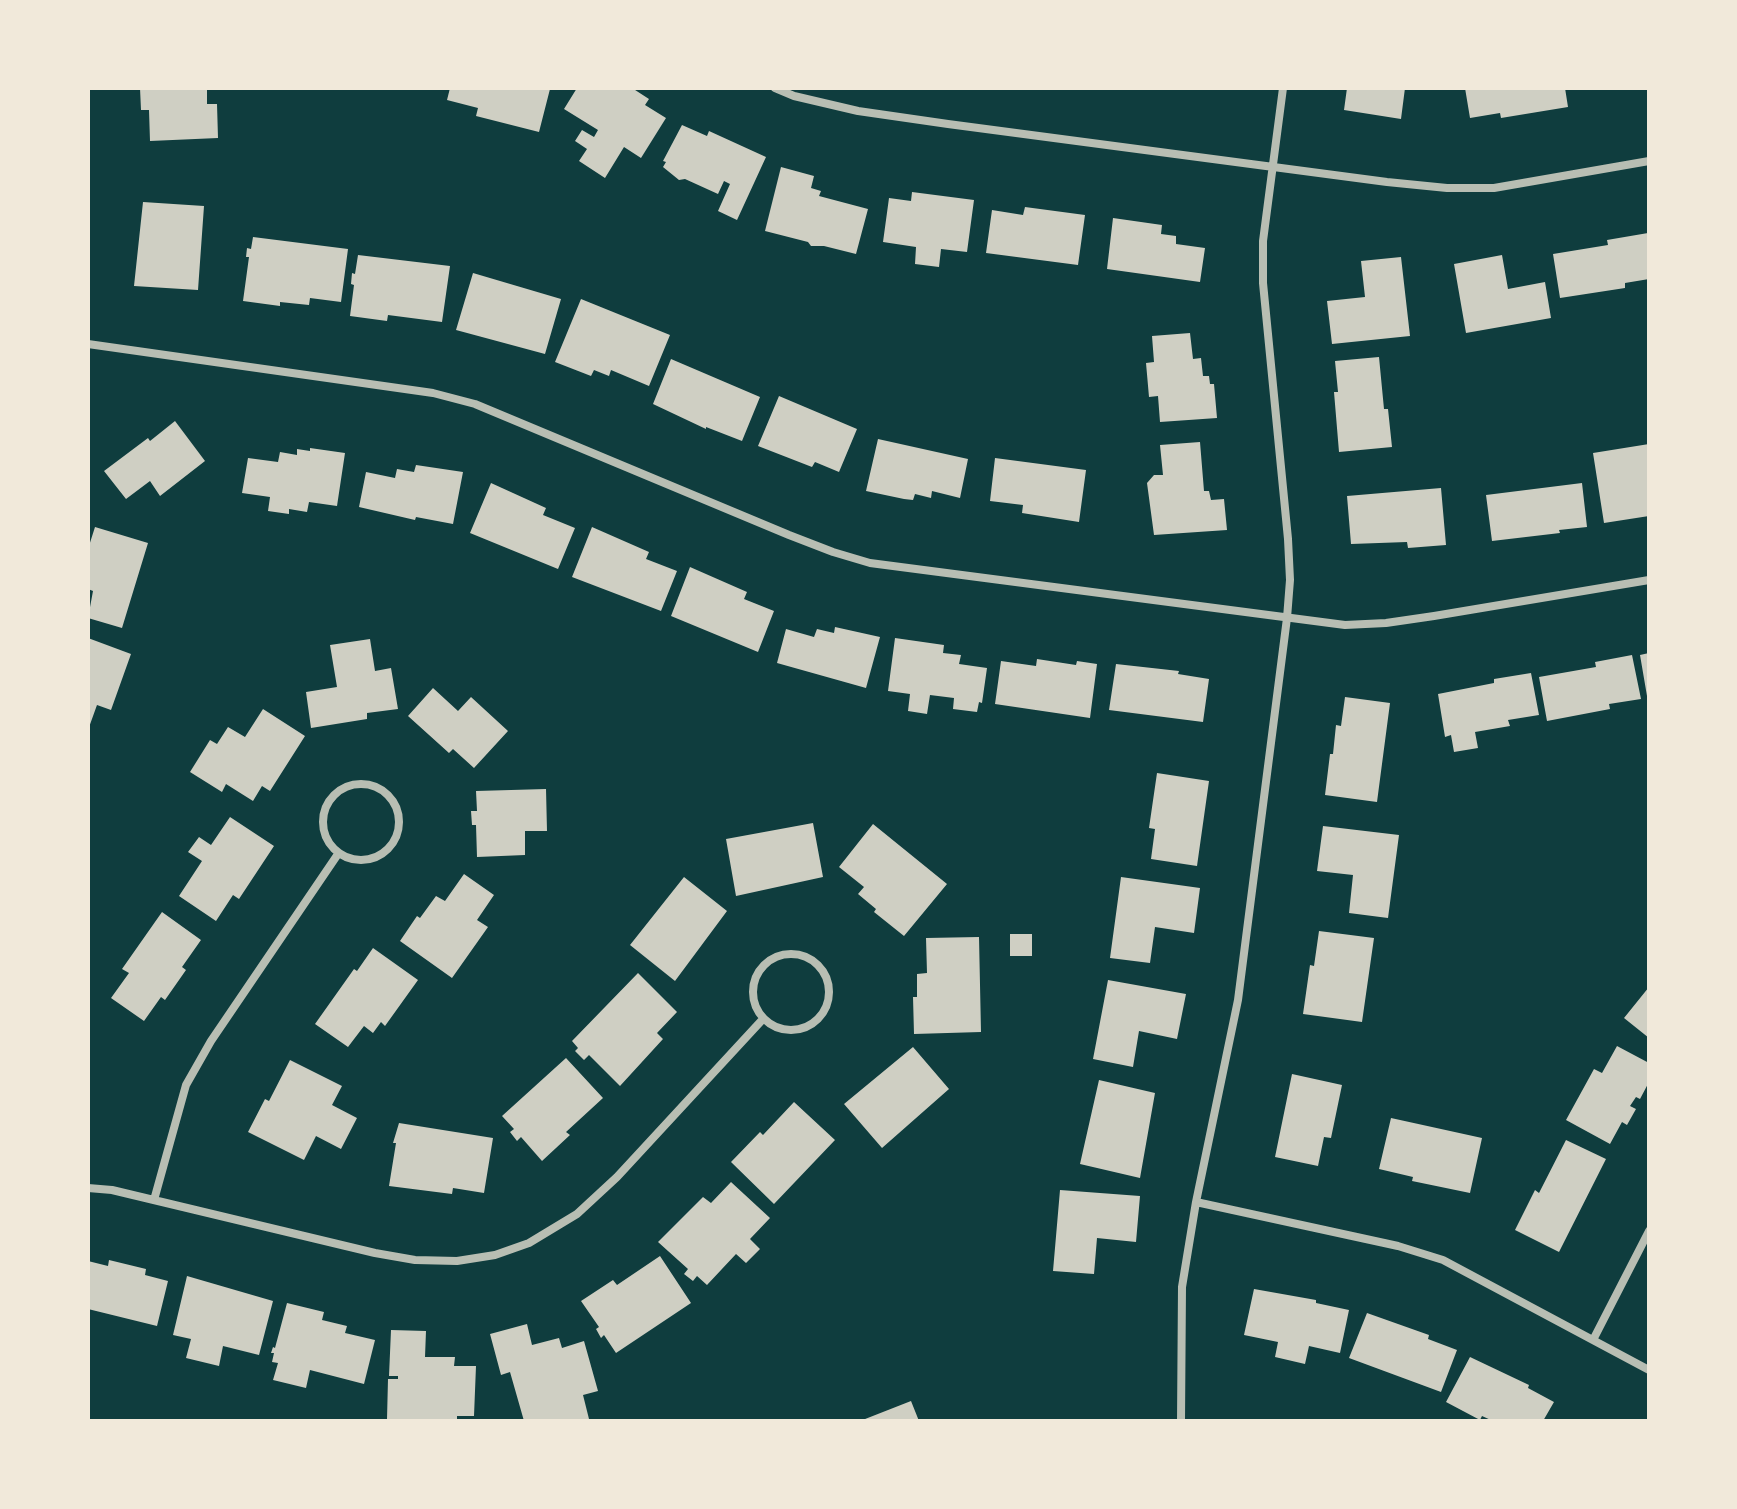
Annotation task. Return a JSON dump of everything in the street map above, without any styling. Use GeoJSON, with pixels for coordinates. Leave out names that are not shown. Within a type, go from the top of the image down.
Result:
{"type":"FeatureCollection","features":[{"type":"Feature","properties":{"kind":"street"},"geometry":{"type":"LineString","coordinates":[[775,88],[794,96],[858,111],[1447,188],[1494,188],[1649,161]]}},
{"type":"Feature","properties":{"kind":"street"},"geometry":{"type":"LineString","coordinates":[[1181,1421],[1182,1287],[1196,1202],[1238,1000],[1290,580],[1263,283],[1263,241],[1283,88]]}},
{"type":"Feature","properties":{"kind":"street"},"geometry":{"type":"LineString","coordinates":[[88,344],[433,393],[475,404],[789,535],[870,563],[1345,625],[1386,623],[1649,580]]}},
{"type":"Feature","properties":{"kind":"street"},"geometry":{"type":"LineString","coordinates":[[358,783],[370,784],[392,798],[400,823],[390,847],[369,860],[355,860],[338,854],[326,839],[323,827],[327,803],[345,786],[358,783]]}},
{"type":"Feature","properties":{"kind":"street"},"geometry":{"type":"LineString","coordinates":[[154,1200],[186,1085],[211,1041],[338,854]]}},
{"type":"Feature","properties":{"kind":"street"},"geometry":{"type":"LineString","coordinates":[[787,953],[800,954],[822,968],[830,992],[821,1016],[811,1025],[798,1030],[785,1030],[763,1019],[752,997],[757,972],[765,963],[787,953]]}},
{"type":"Feature","properties":{"kind":"street"},"geometry":{"type":"LineString","coordinates":[[88,1188],[112,1190],[415,1260],[457,1261],[495,1255],[529,1243],[577,1214],[617,1177],[763,1019]]}},
{"type":"Feature","properties":{"kind":"street"},"geometry":{"type":"LineString","coordinates":[[1196,1202],[1398,1246],[1443,1260],[1649,1370]]}},
{"type":"Feature","properties":{"kind":"street"},"geometry":{"type":"LineString","coordinates":[[1593,1340],[1649,1231]]}},
{"type":"Feature","properties":{"kind":"building"},"geometry":{"type":"Polygon","coordinates":[[[140,88],[207,88],[207,104],[217,104],[218,138],[150,141],[149,110],[141,110],[140,88]]]}},
{"type":"Feature","properties":{"kind":"building"},"geometry":{"type":"Polygon","coordinates":[[[450,88],[550,89],[539,132],[476,116],[478,108],[447,100],[450,88]]]}},
{"type":"Feature","properties":{"kind":"building"},"geometry":{"type":"Polygon","coordinates":[[[577,88],[632,88],[649,99],[645,105],[666,118],[641,158],[624,147],[605,178],[579,161],[587,149],[575,141],[582,130],[594,137],[598,130],[564,109],[577,88]]]}},
{"type":"Feature","properties":{"kind":"building"},"geometry":{"type":"Polygon","coordinates":[[[1347,88],[1405,88],[1401,119],[1344,110],[1347,88]]]}},
{"type":"Feature","properties":{"kind":"building"},"geometry":{"type":"Polygon","coordinates":[[[1465,88],[1565,88],[1568,107],[1501,118],[1500,113],[1470,118],[1465,88]]]}},
{"type":"Feature","properties":{"kind":"building"},"geometry":{"type":"Polygon","coordinates":[[[682,125],[707,136],[709,131],[766,157],[737,220],[718,211],[730,184],[724,181],[718,194],[685,179],[679,180],[663,167],[666,162],[663,161],[682,125]]]}},
{"type":"Feature","properties":{"kind":"building"},"geometry":{"type":"Polygon","coordinates":[[[781,167],[814,176],[811,188],[821,191],[819,196],[868,209],[856,254],[811,246],[808,242],[765,231],[781,167]]]}},
{"type":"Feature","properties":{"kind":"building"},"geometry":{"type":"Polygon","coordinates":[[[912,192],[974,200],[967,252],[941,249],[939,267],[915,264],[916,247],[883,242],[889,198],[911,201],[912,192]]]}},
{"type":"Feature","properties":{"kind":"building"},"geometry":{"type":"Polygon","coordinates":[[[143,202],[204,206],[198,290],[134,286],[143,202]]]}},
{"type":"Feature","properties":{"kind":"building"},"geometry":{"type":"Polygon","coordinates":[[[1025,207],[1085,215],[1078,265],[986,253],[992,210],[1023,215],[1025,207]]]}},
{"type":"Feature","properties":{"kind":"building"},"geometry":{"type":"Polygon","coordinates":[[[1113,218],[1162,225],[1161,234],[1176,236],[1176,244],[1205,248],[1200,282],[1107,269],[1113,218]]]}},
{"type":"Feature","properties":{"kind":"building"},"geometry":{"type":"Polygon","coordinates":[[[1648,233],[1649,279],[1625,283],[1625,288],[1560,298],[1553,254],[1608,245],[1607,240],[1648,233]]]}},
{"type":"Feature","properties":{"kind":"building"},"geometry":{"type":"Polygon","coordinates":[[[253,237],[348,249],[341,302],[310,298],[309,305],[280,302],[280,306],[243,301],[249,257],[246,257],[247,248],[251,249],[253,237]]]}},
{"type":"Feature","properties":{"kind":"building"},"geometry":{"type":"Polygon","coordinates":[[[358,255],[450,266],[442,322],[388,315],[387,321],[350,316],[354,285],[351,284],[352,273],[355,274],[358,255]]]}},
{"type":"Feature","properties":{"kind":"building"},"geometry":{"type":"Polygon","coordinates":[[[1502,255],[1508,289],[1545,282],[1551,318],[1466,333],[1454,264],[1502,255]]]}},
{"type":"Feature","properties":{"kind":"building"},"geometry":{"type":"Polygon","coordinates":[[[1401,257],[1410,336],[1332,344],[1327,301],[1365,297],[1361,261],[1401,257]]]}},
{"type":"Feature","properties":{"kind":"building"},"geometry":{"type":"Polygon","coordinates":[[[473,273],[561,299],[545,354],[456,330],[473,273]]]}},
{"type":"Feature","properties":{"kind":"building"},"geometry":{"type":"Polygon","coordinates":[[[581,299],[670,335],[649,386],[611,370],[609,376],[594,370],[591,376],[555,362],[581,299]]]}},
{"type":"Feature","properties":{"kind":"building"},"geometry":{"type":"Polygon","coordinates":[[[1190,333],[1193,359],[1201,358],[1203,376],[1209,376],[1210,384],[1214,384],[1217,418],[1160,422],[1158,396],[1149,397],[1146,363],[1154,362],[1152,336],[1190,333]]]}},
{"type":"Feature","properties":{"kind":"building"},"geometry":{"type":"Polygon","coordinates":[[[1379,357],[1384,409],[1388,409],[1392,447],[1339,452],[1335,361],[1379,357]]]}},
{"type":"Feature","properties":{"kind":"building"},"geometry":{"type":"Polygon","coordinates":[[[671,359],[760,397],[742,441],[706,429],[653,404],[671,359]]]}},
{"type":"Feature","properties":{"kind":"building"},"geometry":{"type":"Polygon","coordinates":[[[779,396],[857,429],[839,472],[815,462],[812,467],[758,446],[779,396]]]}},
{"type":"Feature","properties":{"kind":"building"},"geometry":{"type":"Polygon","coordinates":[[[175,421],[205,461],[160,496],[150,481],[126,499],[104,471],[175,421]]]}},
{"type":"Feature","properties":{"kind":"building"},"geometry":{"type":"Polygon","coordinates":[[[878,439],[968,459],[960,498],[932,491],[931,498],[915,494],[913,500],[866,491],[878,439]]]}},
{"type":"Feature","properties":{"kind":"building"},"geometry":{"type":"Polygon","coordinates":[[[1200,442],[1204,491],[1209,491],[1211,500],[1224,499],[1227,530],[1154,535],[1147,483],[1154,475],[1163,475],[1160,445],[1200,442]]]}},
{"type":"Feature","properties":{"kind":"building"},"geometry":{"type":"Polygon","coordinates":[[[1649,444],[1649,516],[1604,523],[1593,453],[1649,444]]]}},
{"type":"Feature","properties":{"kind":"building"},"geometry":{"type":"Polygon","coordinates":[[[310,448],[345,453],[337,506],[309,502],[307,512],[289,509],[289,514],[268,511],[270,497],[242,493],[248,458],[278,462],[280,452],[297,455],[297,449],[310,451],[310,448]]]}},
{"type":"Feature","properties":{"kind":"building"},"geometry":{"type":"Polygon","coordinates":[[[995,458],[1086,470],[1079,522],[1022,513],[1023,505],[990,501],[995,458]]]}},
{"type":"Feature","properties":{"kind":"building"},"geometry":{"type":"Polygon","coordinates":[[[416,465],[463,472],[453,524],[416,517],[415,520],[359,507],[366,472],[395,478],[397,469],[414,472],[416,465]]]}},
{"type":"Feature","properties":{"kind":"building"},"geometry":{"type":"Polygon","coordinates":[[[491,483],[546,508],[543,515],[575,528],[558,569],[470,533],[491,483]]]}},
{"type":"Feature","properties":{"kind":"building"},"geometry":{"type":"Polygon","coordinates":[[[1582,483],[1587,527],[1492,541],[1486,495],[1582,483]]]}},
{"type":"Feature","properties":{"kind":"building"},"geometry":{"type":"Polygon","coordinates":[[[1441,488],[1446,545],[1408,548],[1407,542],[1351,544],[1347,496],[1441,488]]]}},
{"type":"Feature","properties":{"kind":"building"},"geometry":{"type":"Polygon","coordinates":[[[95,527],[148,543],[122,628],[88,618],[93,591],[88,589],[88,549],[95,527]]]}},
{"type":"Feature","properties":{"kind":"building"},"geometry":{"type":"Polygon","coordinates":[[[592,527],[649,552],[646,559],[677,571],[661,611],[572,577],[592,527]]]}},
{"type":"Feature","properties":{"kind":"building"},"geometry":{"type":"Polygon","coordinates":[[[690,567],[747,592],[744,599],[774,611],[758,652],[671,616],[690,567]]]}},
{"type":"Feature","properties":{"kind":"building"},"geometry":{"type":"Polygon","coordinates":[[[835,627],[880,637],[866,688],[777,663],[786,629],[814,637],[817,629],[834,633],[835,627]]]}},
{"type":"Feature","properties":{"kind":"building"},"geometry":{"type":"Polygon","coordinates":[[[88,638],[131,654],[111,710],[97,705],[88,730],[88,638]]]}},
{"type":"Feature","properties":{"kind":"building"},"geometry":{"type":"Polygon","coordinates":[[[895,638],[944,645],[943,653],[961,655],[959,664],[987,668],[982,703],[979,702],[977,712],[953,709],[954,698],[930,695],[927,714],[908,711],[910,694],[888,691],[895,638]]]}},
{"type":"Feature","properties":{"kind":"building"},"geometry":{"type":"Polygon","coordinates":[[[370,639],[375,671],[391,668],[398,709],[367,713],[367,719],[311,728],[306,692],[337,687],[330,645],[370,639]]]}},
{"type":"Feature","properties":{"kind":"building"},"geometry":{"type":"Polygon","coordinates":[[[1649,653],[1649,696],[1647,696],[1640,655],[1649,653]]]}},
{"type":"Feature","properties":{"kind":"building"},"geometry":{"type":"Polygon","coordinates":[[[1632,655],[1641,699],[1609,704],[1610,709],[1547,721],[1539,677],[1596,667],[1595,662],[1632,655]]]}},
{"type":"Feature","properties":{"kind":"building"},"geometry":{"type":"Polygon","coordinates":[[[1037,659],[1076,665],[1077,661],[1097,664],[1090,718],[995,704],[1001,661],[1036,666],[1037,659]]]}},
{"type":"Feature","properties":{"kind":"building"},"geometry":{"type":"Polygon","coordinates":[[[1116,664],[1179,671],[1178,674],[1209,679],[1203,722],[1109,710],[1116,664]]]}},
{"type":"Feature","properties":{"kind":"building"},"geometry":{"type":"Polygon","coordinates":[[[1531,673],[1539,715],[1508,720],[1510,726],[1475,732],[1478,748],[1454,752],[1451,735],[1445,737],[1438,694],[1531,673]]]}},
{"type":"Feature","properties":{"kind":"building"},"geometry":{"type":"Polygon","coordinates":[[[433,688],[458,711],[471,697],[508,731],[474,768],[453,749],[449,753],[408,716],[433,688]]]}},
{"type":"Feature","properties":{"kind":"building"},"geometry":{"type":"Polygon","coordinates":[[[1345,697],[1390,703],[1377,802],[1325,795],[1330,754],[1333,754],[1336,725],[1341,726],[1345,697]]]}},
{"type":"Feature","properties":{"kind":"building"},"geometry":{"type":"Polygon","coordinates":[[[263,709],[305,736],[270,791],[262,786],[253,801],[226,784],[222,792],[190,772],[210,740],[217,744],[228,727],[245,737],[263,709]]]}},
{"type":"Feature","properties":{"kind":"building"},"geometry":{"type":"Polygon","coordinates":[[[1157,773],[1209,781],[1197,866],[1151,859],[1155,829],[1149,828],[1157,773]]]}},
{"type":"Feature","properties":{"kind":"building"},"geometry":{"type":"Polygon","coordinates":[[[546,789],[547,831],[525,831],[525,855],[477,857],[476,825],[472,825],[471,811],[477,811],[476,791],[546,789]]]}},
{"type":"Feature","properties":{"kind":"building"},"geometry":{"type":"Polygon","coordinates":[[[230,817],[274,846],[239,899],[233,895],[216,921],[179,896],[202,861],[188,852],[199,837],[211,845],[230,817]]]}},
{"type":"Feature","properties":{"kind":"building"},"geometry":{"type":"Polygon","coordinates":[[[813,823],[823,877],[736,896],[726,839],[813,823]]]}},
{"type":"Feature","properties":{"kind":"building"},"geometry":{"type":"Polygon","coordinates":[[[873,824],[947,884],[904,936],[874,912],[876,909],[858,894],[864,887],[839,867],[873,824]]]}},
{"type":"Feature","properties":{"kind":"building"},"geometry":{"type":"Polygon","coordinates":[[[1323,826],[1399,835],[1388,918],[1349,913],[1353,875],[1317,871],[1323,826]]]}},
{"type":"Feature","properties":{"kind":"building"},"geometry":{"type":"Polygon","coordinates":[[[464,874],[494,895],[477,920],[488,927],[452,978],[400,941],[436,896],[445,901],[464,874]]]}},
{"type":"Feature","properties":{"kind":"building"},"geometry":{"type":"Polygon","coordinates":[[[684,877],[727,911],[675,981],[630,945],[684,877]]]}},
{"type":"Feature","properties":{"kind":"building"},"geometry":{"type":"Polygon","coordinates":[[[1121,877],[1200,888],[1194,933],[1155,927],[1150,963],[1110,958],[1121,877]]]}},
{"type":"Feature","properties":{"kind":"building"},"geometry":{"type":"Polygon","coordinates":[[[162,912],[201,940],[182,967],[186,970],[165,1000],[161,997],[144,1021],[111,998],[129,973],[122,969],[162,912]]]}},
{"type":"Feature","properties":{"kind":"building"},"geometry":{"type":"Polygon","coordinates":[[[1319,931],[1374,938],[1362,1022],[1303,1014],[1310,965],[1314,966],[1319,931]]]}},
{"type":"Feature","properties":{"kind":"building"},"geometry":{"type":"Polygon","coordinates":[[[1010,934],[1032,934],[1032,956],[1010,956],[1010,934]]]}},
{"type":"Feature","properties":{"kind":"building"},"geometry":{"type":"Polygon","coordinates":[[[979,937],[981,1032],[914,1034],[913,997],[917,997],[917,974],[927,973],[926,938],[979,937]]]}},
{"type":"Feature","properties":{"kind":"building"},"geometry":{"type":"Polygon","coordinates":[[[373,948],[418,980],[385,1026],[381,1022],[373,1033],[364,1026],[348,1047],[315,1024],[373,948]]]}},
{"type":"Feature","properties":{"kind":"building"},"geometry":{"type":"Polygon","coordinates":[[[638,973],[677,1012],[657,1033],[663,1039],[620,1086],[589,1055],[584,1060],[575,1051],[578,1048],[572,1041],[638,973]]]}},
{"type":"Feature","properties":{"kind":"building"},"geometry":{"type":"Polygon","coordinates":[[[1108,980],[1186,994],[1177,1039],[1139,1031],[1133,1067],[1093,1059],[1108,980]]]}},
{"type":"Feature","properties":{"kind":"building"},"geometry":{"type":"Polygon","coordinates":[[[1649,987],[1649,1038],[1624,1018],[1649,987]]]}},
{"type":"Feature","properties":{"kind":"building"},"geometry":{"type":"Polygon","coordinates":[[[1617,1046],[1649,1063],[1649,1082],[1640,1099],[1636,1097],[1630,1106],[1636,1109],[1627,1125],[1622,1122],[1610,1144],[1566,1120],[1594,1069],[1602,1073],[1617,1046]]]}},
{"type":"Feature","properties":{"kind":"building"},"geometry":{"type":"Polygon","coordinates":[[[913,1047],[949,1089],[882,1148],[844,1104],[913,1047]]]}},
{"type":"Feature","properties":{"kind":"building"},"geometry":{"type":"Polygon","coordinates":[[[566,1058],[603,1098],[566,1132],[570,1135],[542,1161],[521,1137],[517,1141],[510,1132],[514,1129],[502,1116],[566,1058]]]}},
{"type":"Feature","properties":{"kind":"building"},"geometry":{"type":"Polygon","coordinates":[[[290,1060],[342,1086],[332,1105],[357,1118],[341,1149],[316,1136],[304,1160],[248,1132],[265,1099],[269,1101],[290,1060]]]}},
{"type":"Feature","properties":{"kind":"building"},"geometry":{"type":"Polygon","coordinates":[[[1292,1074],[1342,1085],[1331,1138],[1324,1137],[1318,1166],[1275,1157],[1292,1074]]]}},
{"type":"Feature","properties":{"kind":"building"},"geometry":{"type":"Polygon","coordinates":[[[1099,1080],[1155,1093],[1140,1178],[1080,1164],[1099,1080]]]}},
{"type":"Feature","properties":{"kind":"building"},"geometry":{"type":"Polygon","coordinates":[[[794,1102],[835,1140],[774,1204],[731,1162],[760,1132],[763,1135],[794,1102]]]}},
{"type":"Feature","properties":{"kind":"building"},"geometry":{"type":"Polygon","coordinates":[[[1391,1118],[1482,1138],[1470,1193],[1412,1181],[1413,1177],[1379,1169],[1391,1118]]]}},
{"type":"Feature","properties":{"kind":"building"},"geometry":{"type":"Polygon","coordinates":[[[399,1123],[493,1138],[484,1193],[453,1188],[452,1194],[389,1186],[396,1143],[393,1143],[399,1123]]]}},
{"type":"Feature","properties":{"kind":"building"},"geometry":{"type":"Polygon","coordinates":[[[1566,1140],[1606,1159],[1559,1252],[1515,1230],[1535,1190],[1539,1193],[1566,1140]]]}},
{"type":"Feature","properties":{"kind":"building"},"geometry":{"type":"Polygon","coordinates":[[[731,1182],[770,1218],[750,1239],[760,1249],[746,1263],[736,1254],[707,1285],[697,1276],[693,1281],[684,1274],[688,1269],[658,1242],[703,1197],[711,1203],[731,1182]]]}},
{"type":"Feature","properties":{"kind":"building"},"geometry":{"type":"Polygon","coordinates":[[[1060,1190],[1140,1196],[1136,1242],[1097,1238],[1094,1274],[1053,1271],[1060,1190]]]}},
{"type":"Feature","properties":{"kind":"building"},"geometry":{"type":"Polygon","coordinates":[[[660,1256],[691,1303],[616,1353],[604,1335],[601,1338],[596,1329],[599,1327],[581,1301],[613,1280],[617,1285],[660,1256]]]}},
{"type":"Feature","properties":{"kind":"building"},"geometry":{"type":"Polygon","coordinates":[[[109,1260],[146,1269],[145,1275],[168,1281],[157,1326],[88,1309],[88,1261],[108,1266],[109,1260]]]}},
{"type":"Feature","properties":{"kind":"building"},"geometry":{"type":"Polygon","coordinates":[[[187,1276],[273,1301],[259,1355],[223,1346],[219,1366],[186,1358],[191,1339],[173,1335],[187,1276]]]}},
{"type":"Feature","properties":{"kind":"building"},"geometry":{"type":"Polygon","coordinates":[[[1254,1289],[1316,1300],[1316,1303],[1349,1310],[1340,1353],[1309,1346],[1305,1364],[1275,1357],[1278,1342],[1244,1335],[1254,1289]]]}},
{"type":"Feature","properties":{"kind":"building"},"geometry":{"type":"Polygon","coordinates":[[[287,1303],[324,1312],[322,1320],[347,1326],[345,1333],[375,1340],[364,1384],[310,1370],[306,1388],[273,1380],[278,1363],[272,1362],[274,1353],[271,1353],[287,1303]]]}},
{"type":"Feature","properties":{"kind":"building"},"geometry":{"type":"Polygon","coordinates":[[[1367,1313],[1429,1335],[1428,1339],[1457,1350],[1441,1392],[1349,1358],[1367,1313]]]}},
{"type":"Feature","properties":{"kind":"building"},"geometry":{"type":"Polygon","coordinates":[[[527,1324],[532,1345],[559,1338],[562,1348],[584,1341],[598,1391],[583,1395],[589,1419],[524,1421],[510,1372],[501,1375],[490,1334],[527,1324]]]}},
{"type":"Feature","properties":{"kind":"building"},"geometry":{"type":"Polygon","coordinates":[[[391,1330],[426,1331],[425,1357],[455,1357],[454,1366],[476,1366],[474,1416],[457,1416],[457,1421],[387,1419],[388,1379],[398,1379],[398,1376],[389,1376],[391,1330]]]}},
{"type":"Feature","properties":{"kind":"building"},"geometry":{"type":"Polygon","coordinates":[[[1470,1357],[1529,1385],[1528,1388],[1554,1402],[1543,1421],[1493,1421],[1482,1416],[1480,1420],[1446,1402],[1470,1357]]]}},
{"type":"Feature","properties":{"kind":"building"},"geometry":{"type":"Polygon","coordinates":[[[911,1401],[919,1421],[860,1421],[911,1401]]]}}]}
